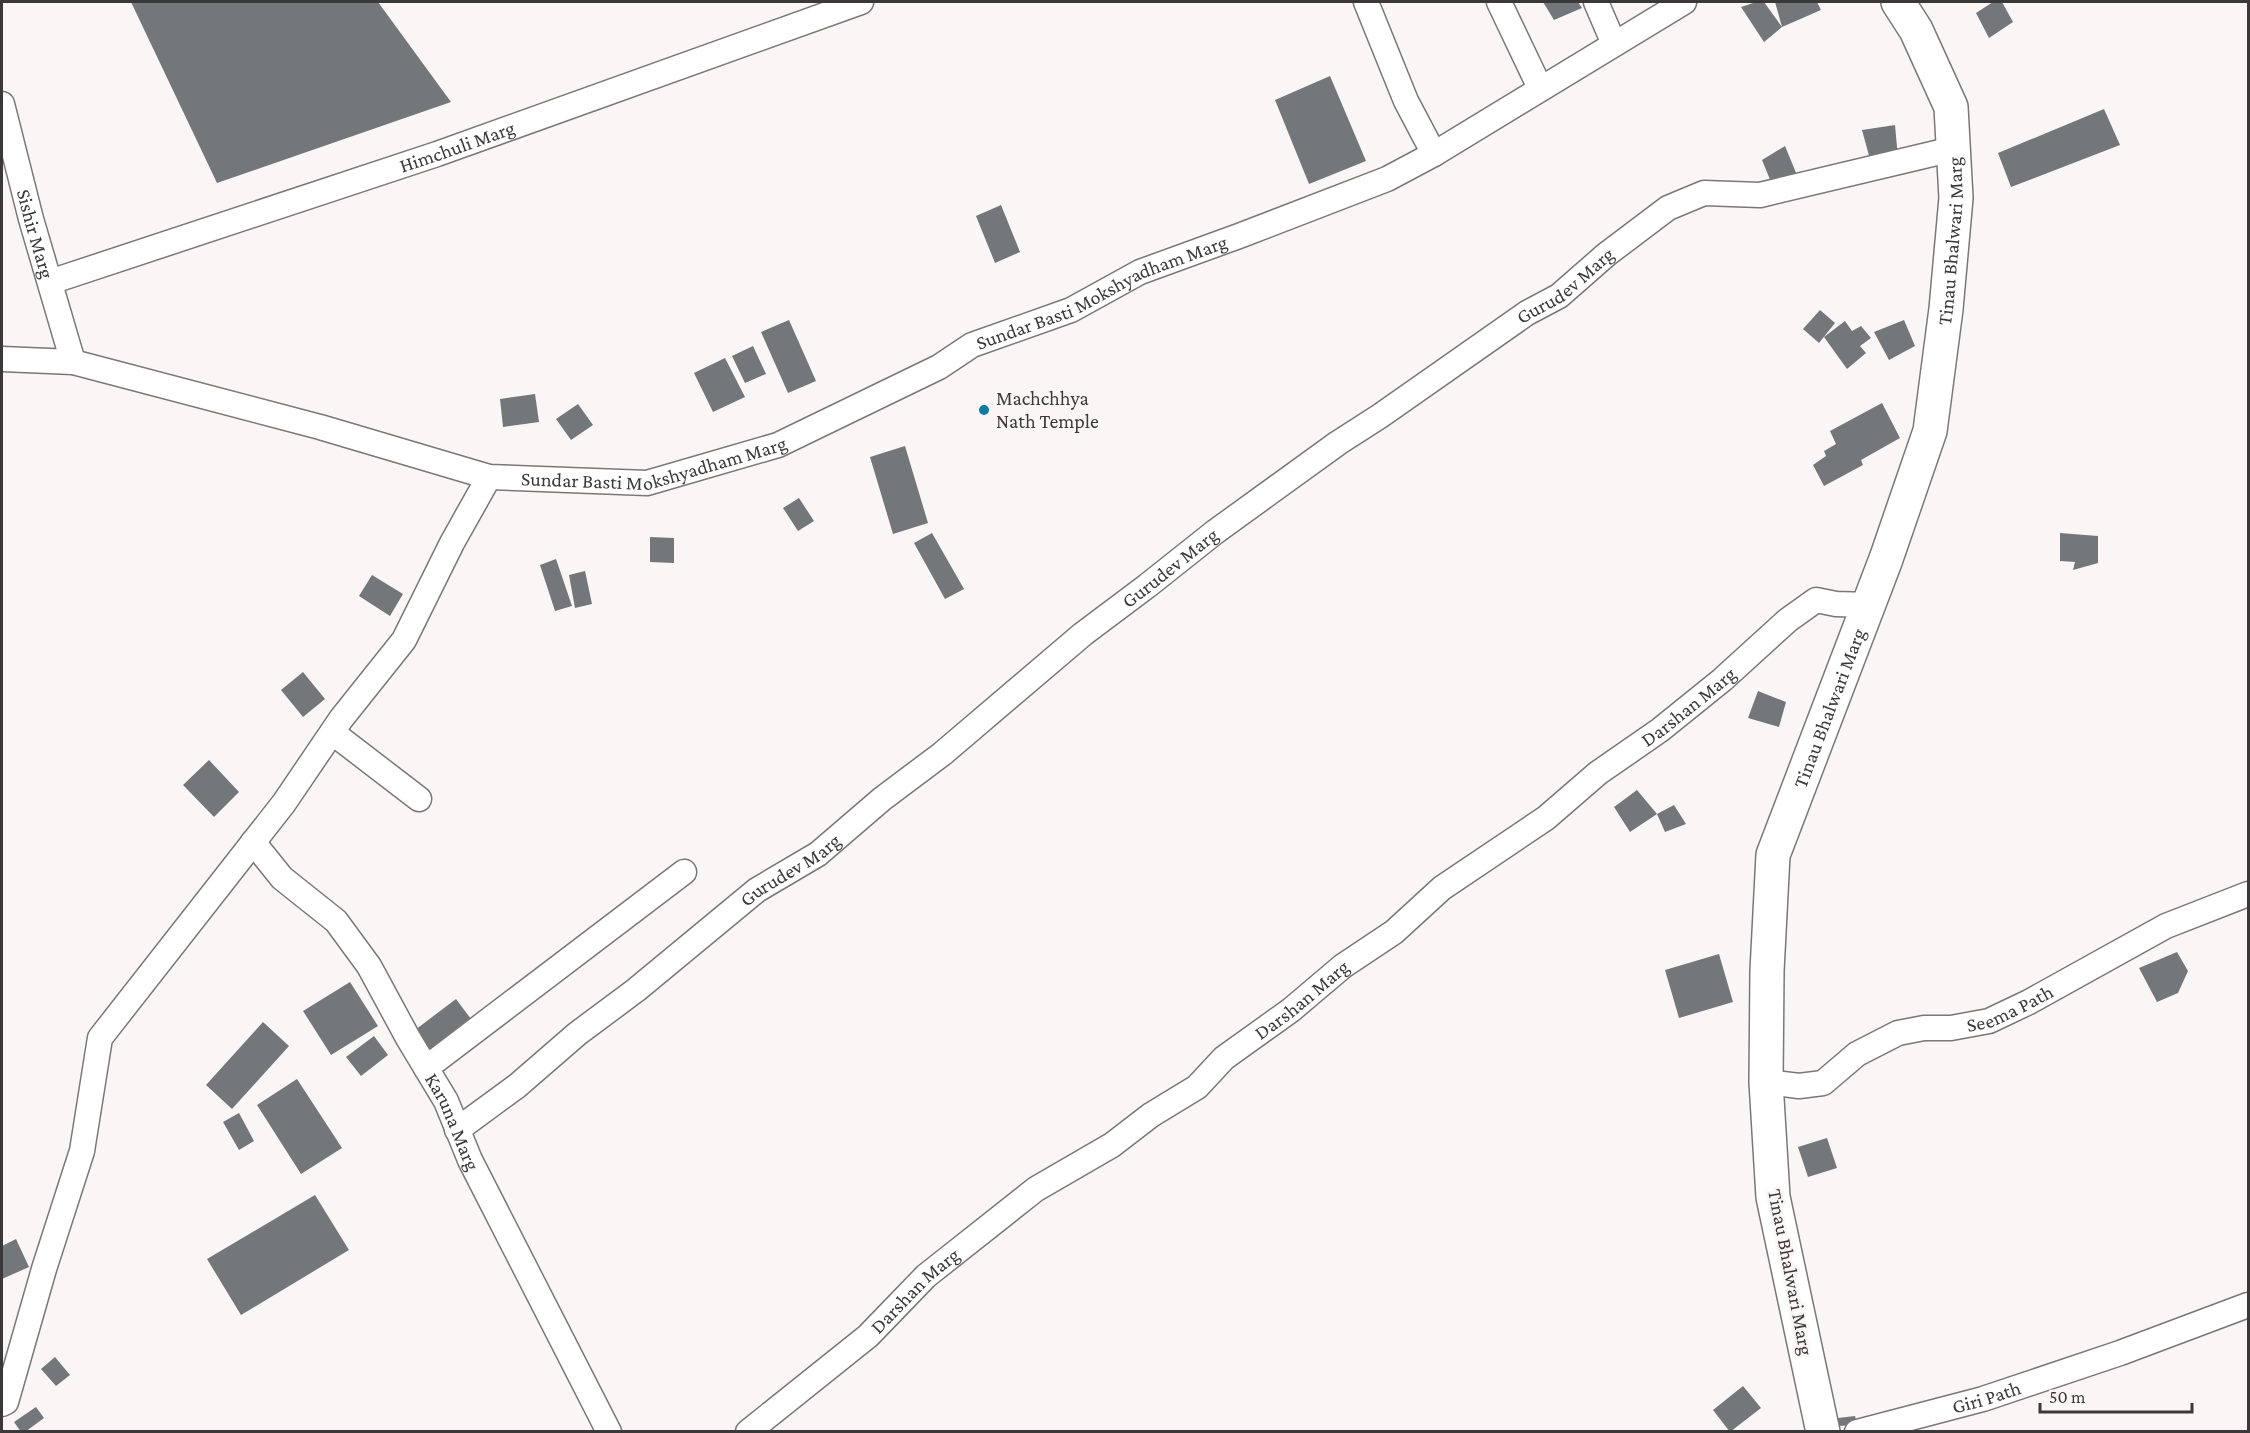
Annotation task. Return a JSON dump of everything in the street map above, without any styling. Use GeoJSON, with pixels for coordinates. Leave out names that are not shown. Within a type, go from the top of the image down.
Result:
{"type":"FeatureCollection","features":[{"type":"Feature","properties":{"kind":"street","name":"Himchuli Marg"},"geometry":{"type":"LineString","coordinates":[[50,282],[437,154],[861,2]]}},
{"type":"Feature","properties":{"kind":"street"},"geometry":{"type":"LineString","coordinates":[[1366,2],[1406,101],[1434,154]]}},
{"type":"Feature","properties":{"kind":"street"},"geometry":{"type":"LineString","coordinates":[[1499,2],[1540,88]]}},
{"type":"Feature","properties":{"kind":"street"},"geometry":{"type":"LineString","coordinates":[[1596,2],[1614,44]]}},
{"type":"Feature","properties":{"kind":"street","name":"Sundar Basti Mokshyadham Marg"},"geometry":{"type":"LineString","coordinates":[[2,359],[73,362],[320,427],[489,477],[647,483],[778,445],[939,367],[972,345],[1071,310],[1140,272],[1387,179],[1434,154],[1684,2]]}},
{"type":"Feature","properties":{"kind":"street","name":"Tinau Bhalwari Marg"},"geometry":{"type":"LineString","coordinates":[[1823,1431],[1773,1197],[1766,1082],[1767,971],[1773,855],[1869,605],[1930,431],[1946,309],[1956,198],[1951,108],[1916,30],[1898,2]]}},
{"type":"Feature","properties":{"kind":"street","name":"Sishir Marg"},"geometry":{"type":"LineString","coordinates":[[2,104],[31,219],[73,362]]}},
{"type":"Feature","properties":{"kind":"street","name":"Gurudev Marg"},"geometry":{"type":"LineString","coordinates":[[457,1130],[517,1086],[577,1034],[636,990],[757,890],[818,854],[882,799],[942,754],[1083,633],[1148,586],[1215,532],[1338,443],[1527,313],[1559,296],[1607,254],[1668,208],[1704,193],[1760,195],[1953,149]]}},
{"type":"Feature","properties":{"kind":"street"},"geometry":{"type":"LineString","coordinates":[[2,1404],[6,1402],[44,1269],[82,1151],[100,1038],[284,803],[341,719],[404,640],[452,543],[489,477]]}},
{"type":"Feature","properties":{"kind":"street","name":"Darshan Marg"},"geometry":{"type":"LineString","coordinates":[[748,1431],[868,1336],[926,1276],[1036,1189],[1112,1144],[1151,1114],[1197,1087],[1224,1058],[1291,1010],[1343,966],[1394,932],[1442,888],[1546,818],[1598,772],[1660,730],[1722,680],[1788,620],[1816,600],[1836,604],[1869,605]]}},
{"type":"Feature","properties":{"kind":"street"},"geometry":{"type":"LineString","coordinates":[[333,733],[419,799]]}},
{"type":"Feature","properties":{"kind":"street","name":"Karuna Marg"},"geometry":{"type":"LineString","coordinates":[[253,842],[282,878],[336,921],[369,966],[446,1101],[470,1160],[609,1431]]}},
{"type":"Feature","properties":{"kind":"street"},"geometry":{"type":"LineString","coordinates":[[426,1068],[684,872]]}},
{"type":"Feature","properties":{"kind":"street","name":"Seema Path"},"geometry":{"type":"LineString","coordinates":[[1766,1082],[1799,1086],[1823,1083],[1857,1054],[1898,1033],[1924,1028],[1952,1028],[1989,1021],[2029,1002],[2166,926],[2248,894]]}},
{"type":"Feature","properties":{"kind":"street","name":"Giri Path"},"geometry":{"type":"LineString","coordinates":[[1857,1431],[1983,1399],[2120,1353],[2248,1305]]}},
{"type":"Feature","properties":{"kind":"building"},"geometry":{"type":"Polygon","coordinates":[[[131,2],[378,2],[451,102],[217,183],[131,2]]]}},
{"type":"Feature","properties":{"kind":"building"},"geometry":{"type":"Polygon","coordinates":[[[1543,2],[1578,2],[1582,8],[1554,20],[1543,2]]]}},
{"type":"Feature","properties":{"kind":"building"},"geometry":{"type":"Polygon","coordinates":[[[1764,2],[1782,27],[1764,42],[1741,7],[1764,2]]]}},
{"type":"Feature","properties":{"kind":"building"},"geometry":{"type":"Polygon","coordinates":[[[1775,2],[1817,2],[1821,10],[1782,27],[1775,2]]]}},
{"type":"Feature","properties":{"kind":"building"},"geometry":{"type":"Polygon","coordinates":[[[1993,2],[2002,2],[2013,22],[1989,38],[1976,13],[1993,2]]]}},
{"type":"Feature","properties":{"kind":"building"},"geometry":{"type":"Polygon","coordinates":[[[1330,76],[1366,161],[1309,184],[1275,100],[1330,76]]]}},
{"type":"Feature","properties":{"kind":"building"},"geometry":{"type":"Polygon","coordinates":[[[2104,109],[2120,145],[2011,187],[1998,153],[2104,109]]]}},
{"type":"Feature","properties":{"kind":"building"},"geometry":{"type":"Polygon","coordinates":[[[1895,125],[1898,158],[1871,163],[1862,130],[1895,125]]]}},
{"type":"Feature","properties":{"kind":"building"},"geometry":{"type":"Polygon","coordinates":[[[1785,146],[1799,180],[1771,182],[1762,160],[1785,146]]]}},
{"type":"Feature","properties":{"kind":"building"},"geometry":{"type":"Polygon","coordinates":[[[1001,205],[1020,252],[995,263],[976,216],[1001,205]]]}},
{"type":"Feature","properties":{"kind":"building"},"geometry":{"type":"Polygon","coordinates":[[[1820,310],[1835,323],[1819,343],[1803,329],[1820,310]]]}},
{"type":"Feature","properties":{"kind":"building"},"geometry":{"type":"Polygon","coordinates":[[[789,320],[816,381],[788,393],[761,332],[789,320]]]}},
{"type":"Feature","properties":{"kind":"building"},"geometry":{"type":"Polygon","coordinates":[[[1904,320],[1915,346],[1889,360],[1874,332],[1904,320]]]}},
{"type":"Feature","properties":{"kind":"building"},"geometry":{"type":"Polygon","coordinates":[[[1845,321],[1852,331],[1861,326],[1871,338],[1860,346],[1866,353],[1847,369],[1824,337],[1845,321]]]}},
{"type":"Feature","properties":{"kind":"building"},"geometry":{"type":"Polygon","coordinates":[[[753,346],[766,374],[745,383],[732,356],[753,346]]]}},
{"type":"Feature","properties":{"kind":"building"},"geometry":{"type":"Polygon","coordinates":[[[725,358],[745,397],[713,412],[694,373],[725,358]]]}},
{"type":"Feature","properties":{"kind":"building"},"geometry":{"type":"Polygon","coordinates":[[[535,394],[539,422],[503,427],[500,399],[535,394]]]}},
{"type":"Feature","properties":{"kind":"building"},"geometry":{"type":"Polygon","coordinates":[[[1882,403],[1900,438],[1861,460],[1863,465],[1824,486],[1813,465],[1826,456],[1824,451],[1836,444],[1830,431],[1882,403]]]}},
{"type":"Feature","properties":{"kind":"building"},"geometry":{"type":"Polygon","coordinates":[[[578,404],[593,425],[571,440],[556,419],[578,404]]]}},
{"type":"Feature","properties":{"kind":"building"},"geometry":{"type":"Polygon","coordinates":[[[905,446],[928,523],[893,534],[870,457],[905,446]]]}},
{"type":"Feature","properties":{"kind":"building"},"geometry":{"type":"Polygon","coordinates":[[[799,498],[814,521],[798,531],[783,508],[799,498]]]}},
{"type":"Feature","properties":{"kind":"building"},"geometry":{"type":"Polygon","coordinates":[[[932,533],[964,589],[945,599],[914,543],[932,533]]]}},
{"type":"Feature","properties":{"kind":"building"},"geometry":{"type":"Polygon","coordinates":[[[2060,533],[2098,536],[2098,563],[2073,570],[2075,562],[2060,561],[2060,533]]]}},
{"type":"Feature","properties":{"kind":"building"},"geometry":{"type":"Polygon","coordinates":[[[650,537],[674,538],[674,563],[650,562],[650,537]]]}},
{"type":"Feature","properties":{"kind":"building"},"geometry":{"type":"Polygon","coordinates":[[[556,559],[572,606],[555,611],[540,565],[556,559]]]}},
{"type":"Feature","properties":{"kind":"building"},"geometry":{"type":"Polygon","coordinates":[[[585,571],[592,604],[575,608],[569,575],[585,571]]]}},
{"type":"Feature","properties":{"kind":"building"},"geometry":{"type":"Polygon","coordinates":[[[372,575],[403,594],[390,616],[359,596],[372,575]]]}},
{"type":"Feature","properties":{"kind":"building"},"geometry":{"type":"Polygon","coordinates":[[[303,672],[325,699],[303,717],[281,690],[303,672]]]}},
{"type":"Feature","properties":{"kind":"building"},"geometry":{"type":"Polygon","coordinates":[[[1758,691],[1786,702],[1779,727],[1748,718],[1758,691]]]}},
{"type":"Feature","properties":{"kind":"building"},"geometry":{"type":"Polygon","coordinates":[[[209,760],[239,792],[214,817],[183,785],[209,760]]]}},
{"type":"Feature","properties":{"kind":"building"},"geometry":{"type":"Polygon","coordinates":[[[1637,790],[1657,814],[1630,832],[1614,807],[1637,790]]]}},
{"type":"Feature","properties":{"kind":"building"},"geometry":{"type":"Polygon","coordinates":[[[1674,805],[1686,824],[1665,832],[1657,814],[1674,805]]]}},
{"type":"Feature","properties":{"kind":"building"},"geometry":{"type":"Polygon","coordinates":[[[2177,952],[2188,971],[2178,993],[2157,1002],[2139,968],[2177,952]]]}},
{"type":"Feature","properties":{"kind":"building"},"geometry":{"type":"Polygon","coordinates":[[[1719,954],[1733,1002],[1679,1018],[1665,970],[1719,954]]]}},
{"type":"Feature","properties":{"kind":"building"},"geometry":{"type":"Polygon","coordinates":[[[350,982],[378,1026],[331,1055],[303,1011],[350,982]]]}},
{"type":"Feature","properties":{"kind":"building"},"geometry":{"type":"Polygon","coordinates":[[[456,999],[471,1019],[431,1050],[415,1030],[456,999]]]}},
{"type":"Feature","properties":{"kind":"building"},"geometry":{"type":"Polygon","coordinates":[[[263,1022],[289,1046],[232,1109],[206,1085],[263,1022]]]}},
{"type":"Feature","properties":{"kind":"building"},"geometry":{"type":"Polygon","coordinates":[[[374,1036],[388,1055],[361,1076],[346,1057],[374,1036]]]}},
{"type":"Feature","properties":{"kind":"building"},"geometry":{"type":"Polygon","coordinates":[[[297,1079],[342,1148],[301,1174],[257,1105],[297,1079]]]}},
{"type":"Feature","properties":{"kind":"building"},"geometry":{"type":"Polygon","coordinates":[[[239,1113],[254,1141],[239,1150],[223,1122],[239,1113]]]}},
{"type":"Feature","properties":{"kind":"building"},"geometry":{"type":"Polygon","coordinates":[[[1827,1138],[1837,1168],[1808,1177],[1798,1147],[1827,1138]]]}},
{"type":"Feature","properties":{"kind":"building"},"geometry":{"type":"Polygon","coordinates":[[[315,1195],[349,1250],[241,1315],[207,1259],[315,1195]]]}},
{"type":"Feature","properties":{"kind":"building"},"geometry":{"type":"Polygon","coordinates":[[[16,1239],[29,1267],[2,1279],[2,1246],[16,1239]]]}},
{"type":"Feature","properties":{"kind":"building"},"geometry":{"type":"Polygon","coordinates":[[[55,1357],[70,1375],[56,1386],[41,1369],[55,1357]]]}},
{"type":"Feature","properties":{"kind":"building"},"geometry":{"type":"Polygon","coordinates":[[[1743,1386],[1761,1408],[1730,1432],[1713,1410],[1743,1386]]]}},
{"type":"Feature","properties":{"kind":"building"},"geometry":{"type":"Polygon","coordinates":[[[36,1407],[44,1418],[25,1432],[21,1432],[14,1422],[36,1407]]]}},
{"type":"Feature","properties":{"kind":"building"},"geometry":{"type":"Polygon","coordinates":[[[1855,1416],[1857,1425],[1837,1426],[1838,1418],[1855,1416]]]}},
{"type":"Feature","properties":{"kind":"place","name":"Machchhya Nath Temple"},"geometry":{"type":"Point","coordinates":[984,410]}}]}
